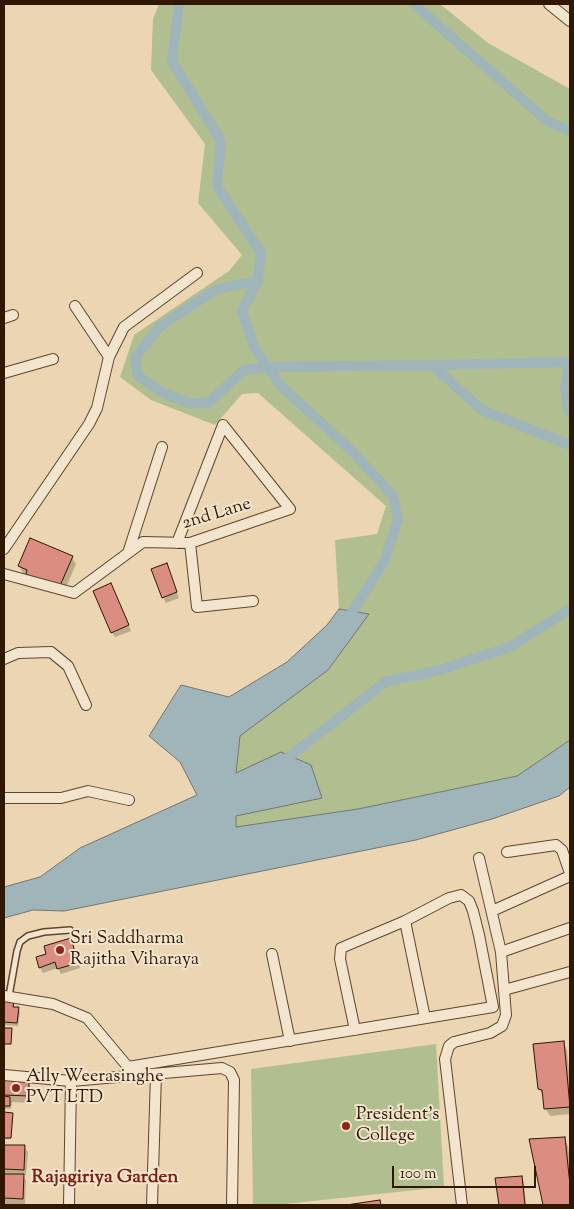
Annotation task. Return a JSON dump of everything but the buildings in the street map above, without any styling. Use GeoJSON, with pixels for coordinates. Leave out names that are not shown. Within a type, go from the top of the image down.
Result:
{"type":"FeatureCollection","features":[{"type":"Feature","properties":{"kind":"street"},"geometry":{"type":"LineString","coordinates":[[548,4],[570,21]]}},
{"type":"Feature","properties":{"kind":"street"},"geometry":{"type":"LineString","coordinates":[[4,549],[89,424],[97,408],[110,357],[124,327],[197,273]]}},
{"type":"Feature","properties":{"kind":"street"},"geometry":{"type":"LineString","coordinates":[[75,306],[110,357]]}},
{"type":"Feature","properties":{"kind":"street"},"geometry":{"type":"LineString","coordinates":[[4,374],[53,359]]}},
{"type":"Feature","properties":{"kind":"street","name":"2nd Lane"},"geometry":{"type":"LineString","coordinates":[[4,574],[74,593],[143,542],[178,543],[190,543],[290,508],[223,425],[178,543]]}},
{"type":"Feature","properties":{"kind":"street"},"geometry":{"type":"LineString","coordinates":[[128,553],[162,447]]}},
{"type":"Feature","properties":{"kind":"street"},"geometry":{"type":"LineString","coordinates":[[190,543],[197,607],[253,601]]}},
{"type":"Feature","properties":{"kind":"street"},"geometry":{"type":"LineString","coordinates":[[4,659],[18,653],[52,652],[68,666],[86,705]]}},
{"type":"Feature","properties":{"kind":"street"},"geometry":{"type":"LineString","coordinates":[[4,798],[61,798],[88,791],[129,800]]}},
{"type":"Feature","properties":{"kind":"street"},"geometry":{"type":"LineString","coordinates":[[492,911],[570,874],[562,850],[556,845],[507,852]]}},
{"type":"Feature","properties":{"kind":"street"},"geometry":{"type":"LineString","coordinates":[[462,1205],[446,1060],[449,1046],[454,1042],[490,1033],[502,1026],[506,1015],[501,952],[479,858]]}},
{"type":"Feature","properties":{"kind":"street"},"geometry":{"type":"LineString","coordinates":[[4,1075],[71,1081],[290,1041],[493,1007],[479,935],[469,901],[461,895],[449,898],[405,921],[341,948],[340,959],[355,1030]]}},
{"type":"Feature","properties":{"kind":"street"},"geometry":{"type":"LineString","coordinates":[[405,921],[425,1018]]}},
{"type":"Feature","properties":{"kind":"street"},"geometry":{"type":"LineString","coordinates":[[501,952],[570,928]]}},
{"type":"Feature","properties":{"kind":"street"},"geometry":{"type":"LineString","coordinates":[[272,954],[290,1041]]}},
{"type":"Feature","properties":{"kind":"street"},"geometry":{"type":"LineString","coordinates":[[504,990],[570,972]]}},
{"type":"Feature","properties":{"kind":"street"},"geometry":{"type":"LineString","coordinates":[[6,996],[53,1004],[87,1018],[127,1072],[156,1074],[222,1068],[230,1072],[234,1080],[232,1205]]}},
{"type":"Feature","properties":{"kind":"street"},"geometry":{"type":"LineString","coordinates":[[152,1205],[156,1074]]}},
{"type":"Feature","properties":{"kind":"street"},"geometry":{"type":"LineString","coordinates":[[69,1205],[71,1081]]}},
{"type":"Feature","properties":{"kind":"lane"},"geometry":{"type":"LineString","coordinates":[[6,996],[20,942],[28,936],[44,932],[70,930]]}},
{"type":"Feature","properties":{"kind":"green space"},"geometry":{"type":"Polygon","coordinates":[[[159,4],[440,4],[488,43],[570,89],[570,740],[517,776],[358,809],[236,827],[236,773],[239,736],[328,670],[368,614],[339,609],[335,540],[377,534],[386,506],[258,393],[242,394],[215,425],[151,400],[120,377],[134,335],[229,271],[242,255],[198,203],[205,144],[151,70],[153,19],[159,4]]]}},
{"type":"Feature","properties":{"kind":"green space","name":"President's College"},"geometry":{"type":"Polygon","coordinates":[[[436,1044],[444,1187],[276,1205],[253,1205],[251,1069],[436,1044]]]}},
{"type":"Feature","properties":{"kind":"water"},"geometry":{"type":"Polygon","coordinates":[[[339,609],[369,614],[328,670],[240,736],[236,773],[281,752],[311,765],[322,798],[236,816],[236,827],[358,809],[517,776],[570,740],[570,787],[559,796],[492,819],[416,840],[64,911],[33,910],[4,918],[4,887],[40,877],[80,848],[197,795],[180,762],[149,736],[181,685],[229,697],[287,662],[327,625],[339,609]]]}},
{"type":"Feature","properties":{"kind":"waterway"},"geometry":{"type":"LineString","coordinates":[[179,4],[172,61],[221,141],[217,186],[261,253],[258,280],[242,311],[254,347],[281,386],[353,452],[393,496],[398,519],[385,560],[346,622]]}},
{"type":"Feature","properties":{"kind":"waterway"},"geometry":{"type":"LineString","coordinates":[[414,4],[547,121],[570,131]]}},
{"type":"Feature","properties":{"kind":"waterway"},"geometry":{"type":"LineString","coordinates":[[258,280],[215,290],[159,327],[135,358],[138,376],[163,393],[189,403],[208,403],[244,370],[267,367],[432,365],[482,410],[570,445]]}},
{"type":"Feature","properties":{"kind":"waterway"},"geometry":{"type":"LineString","coordinates":[[570,362],[565,388],[570,412]]}},
{"type":"Feature","properties":{"kind":"waterway"},"geometry":{"type":"LineString","coordinates":[[432,365],[570,362]]}},
{"type":"Feature","properties":{"kind":"waterway"},"geometry":{"type":"LineString","coordinates":[[280,764],[385,682],[440,670],[510,647],[570,609]]}},
{"type":"Feature","properties":{"kind":"place","name":"Sri Saddharma Rajitha Viharaya"},"geometry":{"type":"Point","coordinates":[60,950]}},
{"type":"Feature","properties":{"kind":"place","name":"Ally Weerasinghe PVT LTD"},"geometry":{"type":"Point","coordinates":[16,1088]}},
{"type":"Feature","properties":{"kind":"place","name":"President's College"},"geometry":{"type":"Point","coordinates":[346,1126]}},
{"type":"Feature","properties":{"kind":"district","name":"Rajagiriya Garden"},"geometry":{"type":"Point","coordinates":[105,1179]}}]}
